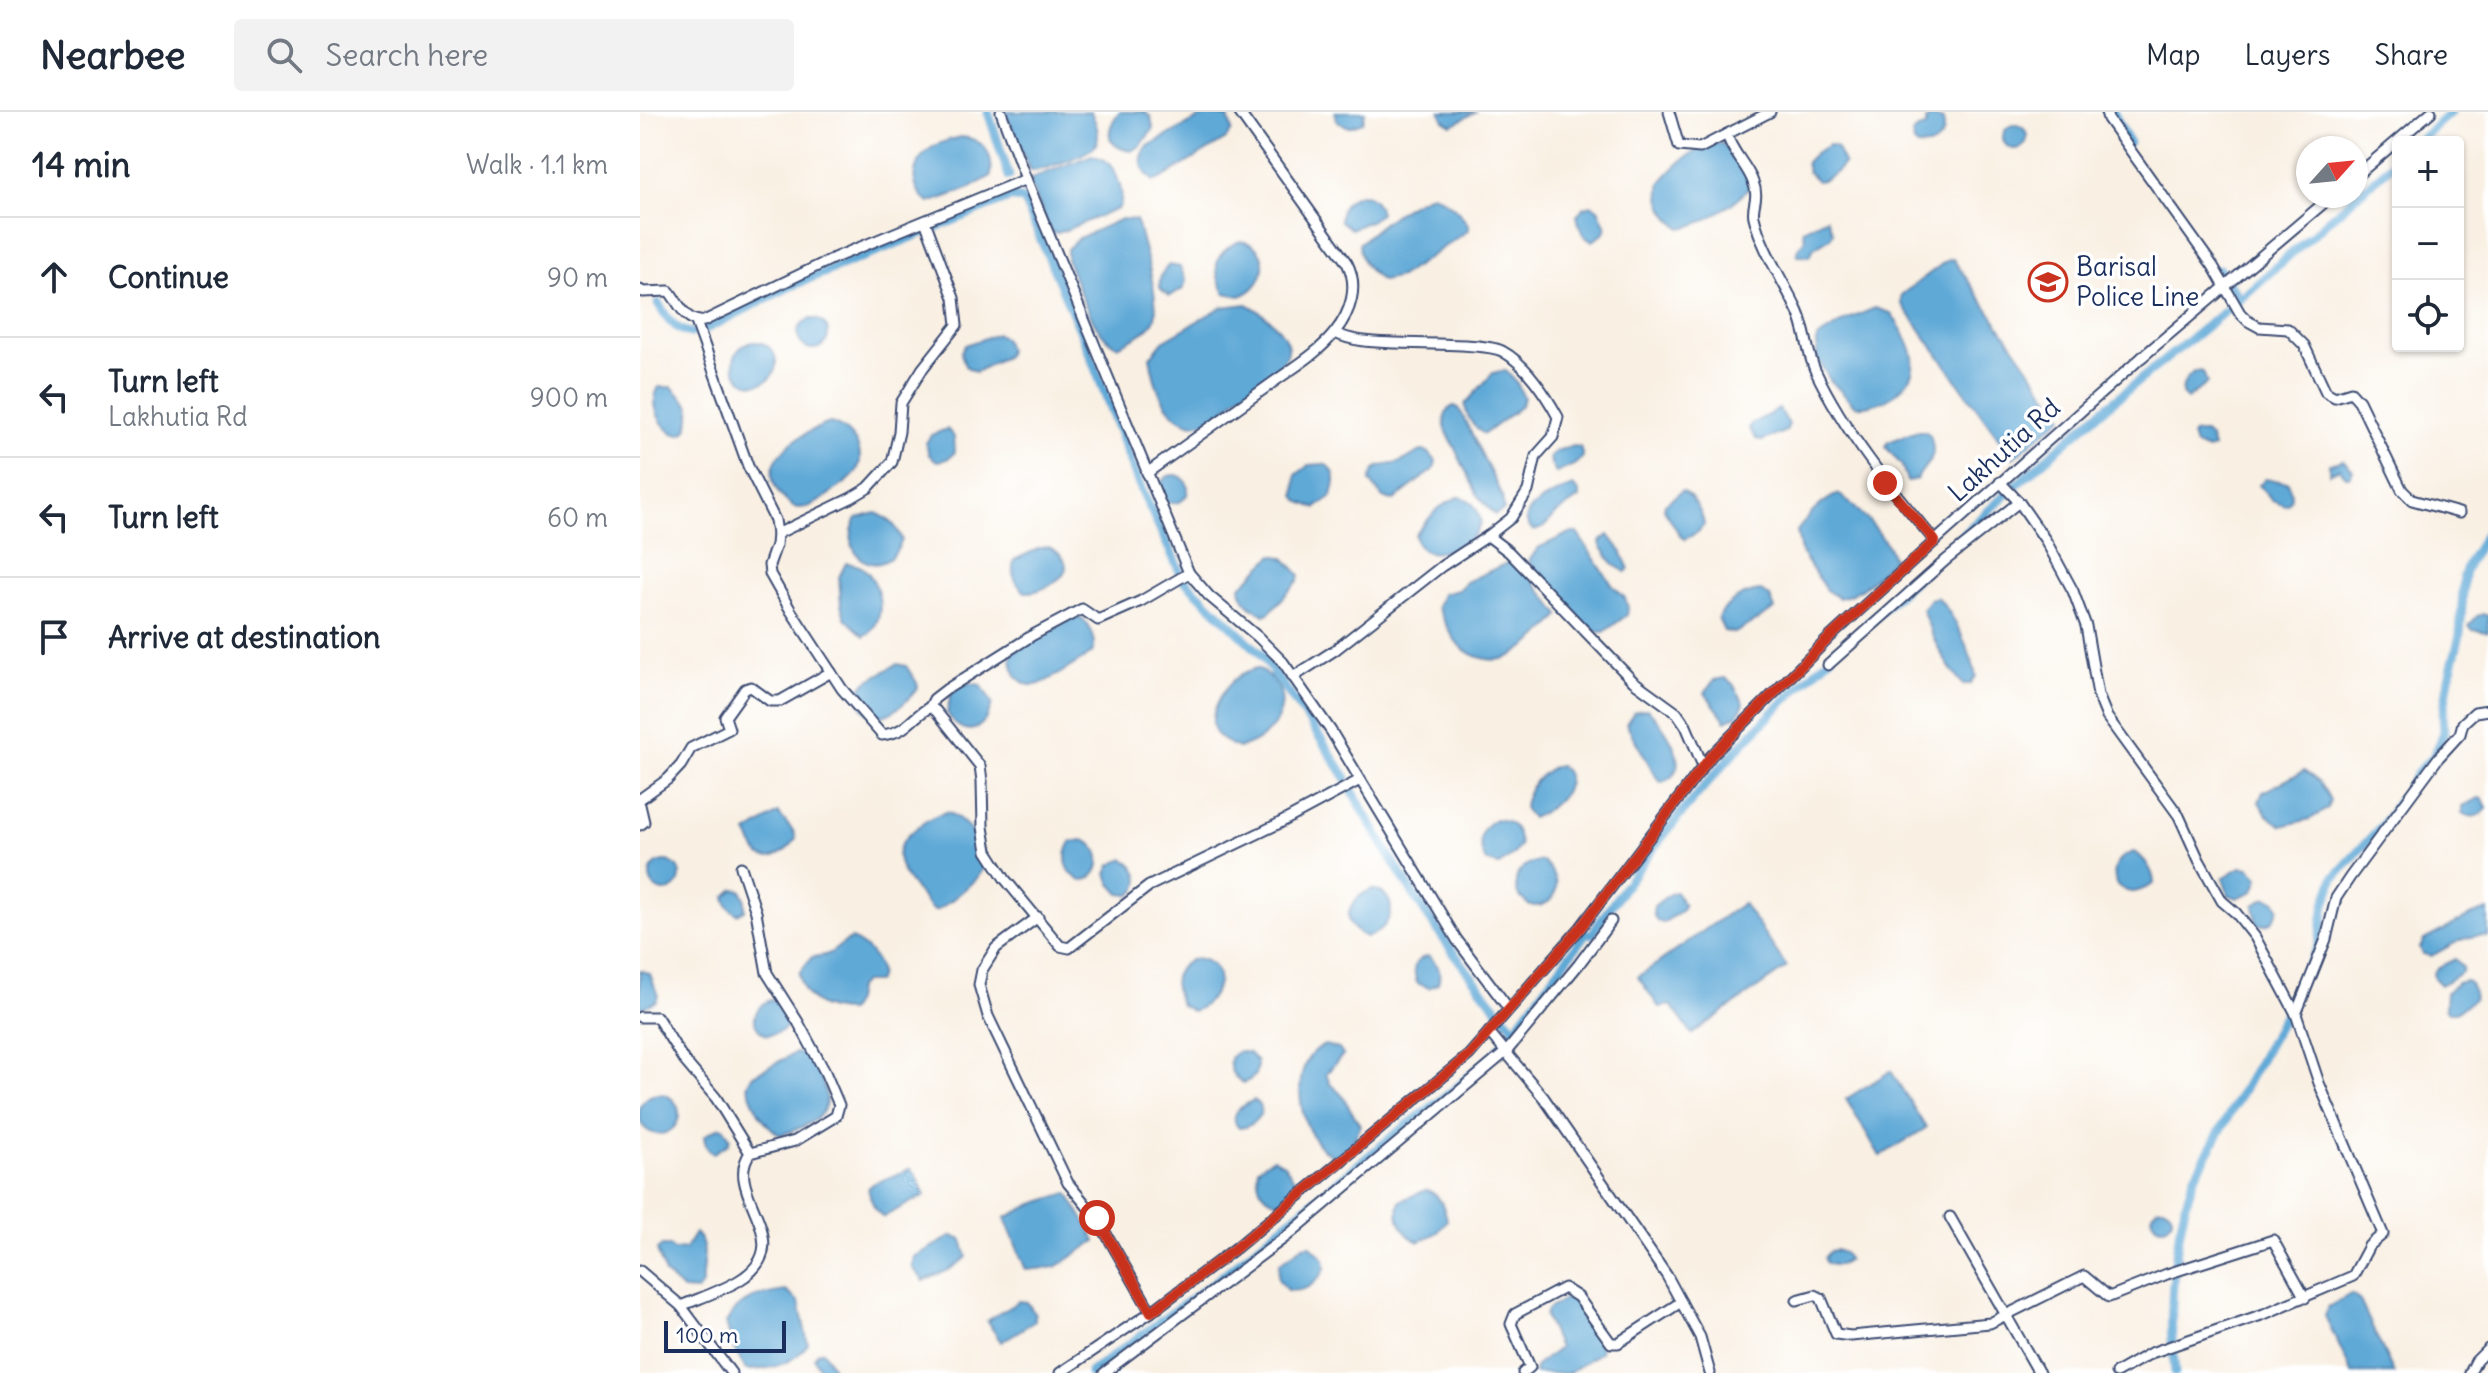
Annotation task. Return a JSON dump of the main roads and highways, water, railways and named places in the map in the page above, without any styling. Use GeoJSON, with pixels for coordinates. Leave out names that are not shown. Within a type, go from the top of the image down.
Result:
{"type":"FeatureCollection","features":[{"type":"Feature","properties":{"kind":"water"},"geometry":{"type":"Polygon","coordinates":[[[1005,112],[1091,112],[1097,128],[1096,144],[1076,157],[1030,171],[1005,112]]]}},
{"type":"Feature","properties":{"kind":"water"},"geometry":{"type":"Polygon","coordinates":[[[1119,112],[1144,112],[1151,117],[1153,129],[1140,146],[1131,151],[1116,145],[1110,137],[1111,125],[1119,112]]]}},
{"type":"Feature","properties":{"kind":"water"},"geometry":{"type":"Polygon","coordinates":[[[1335,112],[1365,112],[1363,122],[1349,127],[1337,121],[1335,112]]]}},
{"type":"Feature","properties":{"kind":"water"},"geometry":{"type":"Polygon","coordinates":[[[1440,112],[1475,112],[1452,125],[1444,120],[1440,112]]]}},
{"type":"Feature","properties":{"kind":"water"},"geometry":{"type":"Polygon","coordinates":[[[1207,114],[1228,117],[1232,131],[1226,139],[1154,181],[1142,165],[1142,156],[1148,146],[1207,114]]]}},
{"type":"Feature","properties":{"kind":"water"},"geometry":{"type":"Polygon","coordinates":[[[1932,116],[1943,120],[1941,137],[1929,146],[1917,146],[1912,134],[1926,127],[1926,120],[1932,116]]]}},
{"type":"Feature","properties":{"kind":"water"},"geometry":{"type":"Polygon","coordinates":[[[2015,125],[2026,132],[2027,137],[2020,148],[2015,149],[2004,142],[2003,137],[2010,126],[2015,125]]]}},
{"type":"Feature","properties":{"kind":"water"},"geometry":{"type":"Polygon","coordinates":[[[961,137],[975,140],[989,154],[991,176],[968,189],[929,203],[917,188],[917,165],[936,145],[961,137]]]}},
{"type":"Feature","properties":{"kind":"water"},"geometry":{"type":"Polygon","coordinates":[[[1722,143],[1744,167],[1751,186],[1719,212],[1681,228],[1664,208],[1660,196],[1661,182],[1688,156],[1704,147],[1722,143]]]}},
{"type":"Feature","properties":{"kind":"water"},"geometry":{"type":"Polygon","coordinates":[[[1829,145],[1836,147],[1844,163],[1832,175],[1817,181],[1808,172],[1806,162],[1829,145]]]}},
{"type":"Feature","properties":{"kind":"water"},"geometry":{"type":"Polygon","coordinates":[[[1092,155],[1105,160],[1117,176],[1121,204],[1118,209],[1058,233],[1051,232],[1030,183],[1032,178],[1092,155]]]}},
{"type":"Feature","properties":{"kind":"water"},"geometry":{"type":"Polygon","coordinates":[[[1360,194],[1373,200],[1380,213],[1351,229],[1340,220],[1343,206],[1360,194]]]}},
{"type":"Feature","properties":{"kind":"water"},"geometry":{"type":"Polygon","coordinates":[[[1432,194],[1458,212],[1469,227],[1467,231],[1400,277],[1382,281],[1366,265],[1359,244],[1394,216],[1432,194]]]}},
{"type":"Feature","properties":{"kind":"water"},"geometry":{"type":"Polygon","coordinates":[[[1591,205],[1598,209],[1606,227],[1603,234],[1593,241],[1584,235],[1577,215],[1591,205]]]}},
{"type":"Feature","properties":{"kind":"water"},"geometry":{"type":"Polygon","coordinates":[[[1827,218],[1833,233],[1830,238],[1814,248],[1809,256],[1798,255],[1797,250],[1805,239],[1803,230],[1827,218]]]}},
{"type":"Feature","properties":{"kind":"water"},"geometry":{"type":"Polygon","coordinates":[[[1121,219],[1136,220],[1150,272],[1156,313],[1148,329],[1117,346],[1100,332],[1093,321],[1067,260],[1067,249],[1079,238],[1121,219]]]}},
{"type":"Feature","properties":{"kind":"water"},"geometry":{"type":"Polygon","coordinates":[[[1240,241],[1258,250],[1263,267],[1257,284],[1240,296],[1225,293],[1217,269],[1220,256],[1240,241]]]}},
{"type":"Feature","properties":{"kind":"water"},"geometry":{"type":"Polygon","coordinates":[[[1953,259],[2063,417],[2013,458],[1901,303],[1901,295],[1953,259]]]}},
{"type":"Feature","properties":{"kind":"water"},"geometry":{"type":"Polygon","coordinates":[[[1169,265],[1180,267],[1186,281],[1183,289],[1169,296],[1160,284],[1161,275],[1169,265]]]}},
{"type":"Feature","properties":{"kind":"water"},"geometry":{"type":"Polygon","coordinates":[[[1247,304],[1278,328],[1286,341],[1287,354],[1277,367],[1215,417],[1197,424],[1189,423],[1172,412],[1161,396],[1150,357],[1163,341],[1222,307],[1247,304]]]}},
{"type":"Feature","properties":{"kind":"water"},"geometry":{"type":"Polygon","coordinates":[[[1875,308],[1891,313],[1910,346],[1913,367],[1903,387],[1892,396],[1874,404],[1855,406],[1830,380],[1817,358],[1817,338],[1844,321],[1875,308]]]}},
{"type":"Feature","properties":{"kind":"water"},"geometry":{"type":"Polygon","coordinates":[[[813,319],[824,323],[828,334],[824,345],[813,349],[802,345],[798,334],[802,323],[813,319]]]}},
{"type":"Feature","properties":{"kind":"water"},"geometry":{"type":"Polygon","coordinates":[[[997,334],[1004,338],[1008,349],[1006,356],[976,372],[965,366],[961,353],[965,345],[997,334]]]}},
{"type":"Feature","properties":{"kind":"water"},"geometry":{"type":"Polygon","coordinates":[[[755,342],[770,348],[776,363],[770,378],[755,384],[740,378],[734,363],[740,348],[755,342]]]}},
{"type":"Feature","properties":{"kind":"water"},"geometry":{"type":"Polygon","coordinates":[[[1505,370],[1517,383],[1524,398],[1520,407],[1484,434],[1471,421],[1465,404],[1493,373],[1505,370]]]}},
{"type":"Feature","properties":{"kind":"water"},"geometry":{"type":"Polygon","coordinates":[[[2197,371],[2203,372],[2207,383],[2187,399],[2182,394],[2184,383],[2197,371]]]}},
{"type":"Feature","properties":{"kind":"water"},"geometry":{"type":"Polygon","coordinates":[[[659,387],[672,387],[690,406],[689,424],[684,432],[677,434],[662,422],[656,411],[655,399],[659,387]]]}},
{"type":"Feature","properties":{"kind":"water"},"geometry":{"type":"Polygon","coordinates":[[[1454,406],[1459,408],[1502,496],[1504,510],[1495,515],[1478,496],[1446,430],[1445,416],[1454,406]]]}},
{"type":"Feature","properties":{"kind":"water"},"geometry":{"type":"Polygon","coordinates":[[[1779,409],[1789,424],[1786,431],[1762,441],[1756,439],[1749,428],[1751,424],[1779,409]]]}},
{"type":"Feature","properties":{"kind":"water"},"geometry":{"type":"Polygon","coordinates":[[[830,423],[852,437],[859,452],[858,468],[848,481],[819,502],[804,508],[793,507],[779,493],[773,480],[773,467],[788,446],[830,423]]]}},
{"type":"Feature","properties":{"kind":"water"},"geometry":{"type":"Polygon","coordinates":[[[947,429],[954,437],[955,452],[947,459],[937,461],[929,455],[926,443],[931,435],[947,429]]]}},
{"type":"Feature","properties":{"kind":"water"},"geometry":{"type":"Polygon","coordinates":[[[1917,431],[1930,435],[1933,455],[1917,479],[1907,481],[1902,466],[1886,447],[1888,442],[1917,431]]]}},
{"type":"Feature","properties":{"kind":"water"},"geometry":{"type":"Polygon","coordinates":[[[2205,433],[2213,448],[2208,450],[2195,445],[2192,436],[2205,433]]]}},
{"type":"Feature","properties":{"kind":"water"},"geometry":{"type":"Polygon","coordinates":[[[1580,447],[1583,457],[1556,473],[1550,457],[1556,451],[1580,447]]]}},
{"type":"Feature","properties":{"kind":"water"},"geometry":{"type":"Polygon","coordinates":[[[1422,451],[1428,452],[1436,461],[1434,469],[1394,500],[1383,498],[1370,481],[1376,469],[1398,463],[1422,451]]]}},
{"type":"Feature","properties":{"kind":"water"},"geometry":{"type":"Polygon","coordinates":[[[2343,460],[2353,470],[2350,476],[2339,468],[2329,474],[2329,464],[2343,460]]]}},
{"type":"Feature","properties":{"kind":"water"},"geometry":{"type":"Polygon","coordinates":[[[1324,464],[1334,474],[1331,497],[1316,508],[1300,502],[1295,496],[1296,475],[1309,465],[1324,464]]]}},
{"type":"Feature","properties":{"kind":"water"},"geometry":{"type":"Polygon","coordinates":[[[1174,475],[1184,479],[1188,489],[1184,499],[1174,503],[1164,499],[1160,489],[1164,479],[1174,475]]]}},
{"type":"Feature","properties":{"kind":"water"},"geometry":{"type":"Polygon","coordinates":[[[2265,479],[2288,482],[2290,501],[2285,505],[2272,500],[2259,485],[2265,479]]]}},
{"type":"Feature","properties":{"kind":"water"},"geometry":{"type":"Polygon","coordinates":[[[1573,486],[1579,492],[1579,498],[1556,514],[1543,528],[1534,531],[1528,524],[1527,516],[1531,510],[1538,503],[1573,486]]]}},
{"type":"Feature","properties":{"kind":"water"},"geometry":{"type":"Polygon","coordinates":[[[1682,491],[1696,505],[1704,525],[1685,539],[1664,509],[1665,504],[1682,491]]]}},
{"type":"Feature","properties":{"kind":"water"},"geometry":{"type":"Polygon","coordinates":[[[1839,494],[1877,531],[1893,558],[1862,588],[1839,598],[1826,590],[1801,552],[1797,531],[1816,509],[1839,494]]]}},
{"type":"Feature","properties":{"kind":"water"},"geometry":{"type":"Polygon","coordinates":[[[1458,497],[1467,499],[1477,510],[1481,523],[1476,533],[1459,545],[1441,552],[1424,550],[1415,535],[1437,509],[1458,497]]]}},
{"type":"Feature","properties":{"kind":"water"},"geometry":{"type":"Polygon","coordinates":[[[876,513],[892,524],[902,540],[894,554],[874,564],[857,554],[852,544],[852,532],[857,518],[876,513]]]}},
{"type":"Feature","properties":{"kind":"water"},"geometry":{"type":"Polygon","coordinates":[[[1570,533],[1577,533],[1613,586],[1625,598],[1627,615],[1604,632],[1593,630],[1576,617],[1529,561],[1538,548],[1570,533]]]}},
{"type":"Feature","properties":{"kind":"water"},"geometry":{"type":"Polygon","coordinates":[[[1609,535],[1621,551],[1629,569],[1626,572],[1614,565],[1601,546],[1600,542],[1609,535]]]}},
{"type":"Feature","properties":{"kind":"water"},"geometry":{"type":"Polygon","coordinates":[[[1049,547],[1063,557],[1065,573],[1047,587],[1025,592],[1014,578],[1014,560],[1049,547]]]}},
{"type":"Feature","properties":{"kind":"water"},"geometry":{"type":"Polygon","coordinates":[[[1273,555],[1284,558],[1300,575],[1299,580],[1265,615],[1245,600],[1240,587],[1273,555]]]}},
{"type":"Feature","properties":{"kind":"water"},"geometry":{"type":"Polygon","coordinates":[[[1511,561],[1527,573],[1560,615],[1520,651],[1500,659],[1481,658],[1459,645],[1437,607],[1442,594],[1458,590],[1466,582],[1511,561]]]}},
{"type":"Feature","properties":{"kind":"water"},"geometry":{"type":"Polygon","coordinates":[[[846,563],[864,569],[878,594],[880,604],[876,623],[864,636],[845,618],[841,605],[839,577],[846,563]]]}},
{"type":"Feature","properties":{"kind":"water"},"geometry":{"type":"Polygon","coordinates":[[[1761,591],[1770,597],[1775,609],[1735,633],[1724,631],[1718,618],[1726,607],[1742,596],[1761,591]]]}},
{"type":"Feature","properties":{"kind":"water"},"geometry":{"type":"Polygon","coordinates":[[[1937,597],[1955,623],[1970,656],[1976,676],[1970,684],[1963,684],[1950,667],[1922,609],[1930,599],[1937,597]]]}},
{"type":"Feature","properties":{"kind":"water"},"geometry":{"type":"Polygon","coordinates":[[[2483,614],[2488,616],[2488,632],[2472,630],[2469,626],[2483,614]]]}},
{"type":"Feature","properties":{"kind":"water"},"geometry":{"type":"Polygon","coordinates":[[[1074,617],[1082,618],[1091,630],[1094,638],[1092,653],[1040,684],[1030,685],[1020,680],[1012,666],[1012,653],[1074,617]]]}},
{"type":"Feature","properties":{"kind":"water"},"geometry":{"type":"Polygon","coordinates":[[[897,664],[906,666],[918,688],[893,711],[878,717],[871,715],[860,704],[858,693],[866,682],[897,664]]]}},
{"type":"Feature","properties":{"kind":"water"},"geometry":{"type":"Polygon","coordinates":[[[1257,668],[1271,678],[1279,689],[1282,701],[1280,713],[1265,735],[1238,748],[1220,738],[1215,731],[1214,714],[1221,696],[1233,681],[1257,668]]]}},
{"type":"Feature","properties":{"kind":"water"},"geometry":{"type":"Polygon","coordinates":[[[1725,678],[1733,684],[1744,703],[1738,715],[1726,721],[1705,693],[1714,680],[1725,678]]]}},
{"type":"Feature","properties":{"kind":"water"},"geometry":{"type":"Polygon","coordinates":[[[962,684],[981,685],[992,703],[985,721],[966,730],[953,721],[947,712],[951,693],[962,684]]]}},
{"type":"Feature","properties":{"kind":"water"},"geometry":{"type":"Polygon","coordinates":[[[1647,709],[1669,736],[1677,759],[1677,769],[1672,777],[1661,782],[1626,724],[1634,712],[1647,709]]]}},
{"type":"Feature","properties":{"kind":"water"},"geometry":{"type":"Polygon","coordinates":[[[1559,765],[1566,772],[1568,780],[1562,796],[1532,818],[1524,808],[1531,787],[1541,776],[1559,765]]]}},
{"type":"Feature","properties":{"kind":"water"},"geometry":{"type":"Polygon","coordinates":[[[2304,771],[2325,791],[2330,800],[2327,809],[2310,819],[2282,826],[2267,815],[2259,802],[2263,792],[2304,771]]]}},
{"type":"Feature","properties":{"kind":"water"},"geometry":{"type":"Polygon","coordinates":[[[2483,799],[2487,808],[2485,811],[2472,816],[2462,813],[2462,806],[2483,799]]]}},
{"type":"Feature","properties":{"kind":"water"},"geometry":{"type":"Polygon","coordinates":[[[947,812],[975,836],[981,845],[985,863],[967,887],[934,911],[902,870],[899,851],[903,841],[917,828],[947,812]]]}},
{"type":"Feature","properties":{"kind":"water"},"geometry":{"type":"Polygon","coordinates":[[[778,813],[796,839],[780,854],[766,858],[757,852],[747,833],[778,813]]]}},
{"type":"Feature","properties":{"kind":"water"},"geometry":{"type":"Polygon","coordinates":[[[1496,819],[1514,827],[1520,845],[1513,855],[1499,865],[1486,861],[1480,843],[1486,827],[1496,819]]]}},
{"type":"Feature","properties":{"kind":"water"},"geometry":{"type":"Polygon","coordinates":[[[1083,840],[1095,849],[1099,862],[1095,874],[1081,881],[1068,869],[1066,859],[1071,842],[1083,840]]]}},
{"type":"Feature","properties":{"kind":"water"},"geometry":{"type":"Polygon","coordinates":[[[2134,852],[2148,866],[2154,884],[2130,892],[2116,884],[2114,873],[2120,860],[2134,852]]]}},
{"type":"Feature","properties":{"kind":"water"},"geometry":{"type":"Polygon","coordinates":[[[1124,859],[1133,866],[1139,881],[1131,895],[1120,894],[1107,874],[1111,865],[1124,859]]]}},
{"type":"Feature","properties":{"kind":"water"},"geometry":{"type":"Polygon","coordinates":[[[665,861],[676,865],[680,876],[676,887],[665,891],[654,887],[650,876],[654,865],[665,861]]]}},
{"type":"Feature","properties":{"kind":"water"},"geometry":{"type":"Polygon","coordinates":[[[1542,861],[1553,875],[1556,890],[1548,902],[1530,906],[1518,895],[1517,876],[1529,864],[1542,861]]]}},
{"type":"Feature","properties":{"kind":"water"},"geometry":{"type":"Polygon","coordinates":[[[2241,867],[2249,868],[2259,878],[2254,891],[2237,898],[2229,895],[2223,878],[2241,867]]]}},
{"type":"Feature","properties":{"kind":"water"},"geometry":{"type":"Polygon","coordinates":[[[734,889],[741,890],[745,898],[745,910],[737,914],[729,907],[725,897],[734,889]]]}},
{"type":"Feature","properties":{"kind":"water"},"geometry":{"type":"Polygon","coordinates":[[[1373,889],[1388,899],[1390,914],[1382,929],[1366,937],[1351,925],[1349,912],[1357,898],[1373,889]]]}},
{"type":"Feature","properties":{"kind":"water"},"geometry":{"type":"Polygon","coordinates":[[[1676,892],[1684,905],[1682,910],[1663,923],[1657,921],[1653,914],[1654,906],[1676,892]]]}},
{"type":"Feature","properties":{"kind":"water"},"geometry":{"type":"Polygon","coordinates":[[[2266,898],[2275,900],[2279,908],[2271,922],[2257,924],[2254,905],[2266,898]]]}},
{"type":"Feature","properties":{"kind":"water"},"geometry":{"type":"Polygon","coordinates":[[[1743,903],[1787,967],[1692,1034],[1671,1005],[1659,1007],[1638,977],[1743,903]]]}},
{"type":"Feature","properties":{"kind":"water"},"geometry":{"type":"Polygon","coordinates":[[[2488,910],[2488,937],[2473,936],[2431,956],[2423,954],[2420,948],[2424,940],[2488,910]]]}},
{"type":"Feature","properties":{"kind":"water"},"geometry":{"type":"Polygon","coordinates":[[[851,939],[873,957],[879,976],[877,982],[864,982],[857,988],[849,1011],[831,1009],[810,997],[799,973],[812,957],[830,953],[851,939]]]}},
{"type":"Feature","properties":{"kind":"water"},"geometry":{"type":"Polygon","coordinates":[[[1428,956],[1437,965],[1440,975],[1438,983],[1429,988],[1417,983],[1414,969],[1419,960],[1428,956]]]}},
{"type":"Feature","properties":{"kind":"water"},"geometry":{"type":"Polygon","coordinates":[[[1193,959],[1204,960],[1214,967],[1218,981],[1206,1003],[1192,1011],[1181,1005],[1174,985],[1176,973],[1193,959]]]}},
{"type":"Feature","properties":{"kind":"water"},"geometry":{"type":"Polygon","coordinates":[[[2455,959],[2463,967],[2462,972],[2441,985],[2433,974],[2437,968],[2455,959]]]}},
{"type":"Feature","properties":{"kind":"water"},"geometry":{"type":"Polygon","coordinates":[[[640,970],[650,974],[658,996],[656,1001],[640,1009],[640,970]]]}},
{"type":"Feature","properties":{"kind":"water"},"geometry":{"type":"Polygon","coordinates":[[[2466,981],[2474,992],[2474,999],[2456,1012],[2448,1012],[2445,1008],[2446,993],[2457,983],[2466,981]]]}},
{"type":"Feature","properties":{"kind":"water"},"geometry":{"type":"Polygon","coordinates":[[[770,1000],[780,1002],[791,1021],[781,1031],[767,1035],[757,1027],[755,1017],[760,1007],[770,1000]]]}},
{"type":"Feature","properties":{"kind":"water"},"geometry":{"type":"Polygon","coordinates":[[[1325,1045],[1339,1049],[1343,1055],[1326,1074],[1360,1125],[1351,1144],[1335,1156],[1323,1149],[1313,1137],[1301,1104],[1300,1085],[1304,1068],[1312,1054],[1325,1045]]]}},
{"type":"Feature","properties":{"kind":"water"},"geometry":{"type":"Polygon","coordinates":[[[1238,1051],[1249,1053],[1257,1062],[1254,1076],[1243,1083],[1230,1066],[1230,1058],[1238,1051]]]}},
{"type":"Feature","properties":{"kind":"water"},"geometry":{"type":"Polygon","coordinates":[[[795,1053],[809,1055],[823,1085],[825,1106],[821,1115],[812,1122],[780,1135],[759,1113],[747,1085],[753,1075],[795,1053]]]}},
{"type":"Feature","properties":{"kind":"water"},"geometry":{"type":"Polygon","coordinates":[[[1891,1071],[1926,1128],[1880,1156],[1846,1099],[1891,1071]]]}},
{"type":"Feature","properties":{"kind":"water"},"geometry":{"type":"Polygon","coordinates":[[[659,1094],[673,1100],[679,1114],[673,1128],[659,1134],[645,1128],[639,1114],[645,1100],[659,1094]]]}},
{"type":"Feature","properties":{"kind":"water"},"geometry":{"type":"Polygon","coordinates":[[[1254,1100],[1260,1106],[1261,1113],[1252,1124],[1239,1128],[1235,1115],[1254,1100]]]}},
{"type":"Feature","properties":{"kind":"water"},"geometry":{"type":"Polygon","coordinates":[[[720,1127],[730,1138],[728,1144],[714,1153],[706,1146],[704,1136],[720,1127]]]}},
{"type":"Feature","properties":{"kind":"water"},"geometry":{"type":"Polygon","coordinates":[[[1273,1158],[1284,1164],[1298,1185],[1285,1202],[1272,1200],[1263,1192],[1258,1181],[1258,1168],[1273,1158]]]}},
{"type":"Feature","properties":{"kind":"water"},"geometry":{"type":"Polygon","coordinates":[[[911,1169],[925,1195],[883,1217],[873,1204],[868,1188],[911,1169]]]}},
{"type":"Feature","properties":{"kind":"water"},"geometry":{"type":"Polygon","coordinates":[[[1426,1190],[1441,1202],[1447,1220],[1438,1232],[1419,1242],[1408,1235],[1401,1225],[1398,1207],[1400,1201],[1426,1190]]]}},
{"type":"Feature","properties":{"kind":"water"},"geometry":{"type":"Polygon","coordinates":[[[1068,1193],[1096,1241],[1056,1267],[1026,1270],[1005,1218],[1033,1204],[1068,1193]]]}},
{"type":"Feature","properties":{"kind":"water"},"geometry":{"type":"Polygon","coordinates":[[[2162,1207],[2169,1210],[2172,1217],[2169,1224],[2162,1227],[2155,1224],[2152,1217],[2155,1210],[2162,1207]]]}},
{"type":"Feature","properties":{"kind":"water"},"geometry":{"type":"Polygon","coordinates":[[[695,1233],[704,1251],[702,1285],[697,1291],[683,1290],[665,1274],[657,1250],[662,1246],[674,1250],[685,1249],[695,1233]]]}},
{"type":"Feature","properties":{"kind":"water"},"geometry":{"type":"Polygon","coordinates":[[[952,1236],[962,1240],[967,1257],[949,1270],[924,1281],[912,1267],[914,1257],[952,1236]]]}},
{"type":"Feature","properties":{"kind":"water"},"geometry":{"type":"Polygon","coordinates":[[[1310,1245],[1324,1259],[1325,1269],[1309,1286],[1287,1290],[1278,1279],[1279,1264],[1303,1246],[1310,1245]]]}},
{"type":"Feature","properties":{"kind":"water"},"geometry":{"type":"Polygon","coordinates":[[[1836,1250],[1848,1259],[1838,1265],[1826,1263],[1824,1258],[1830,1251],[1836,1250]]]}},
{"type":"Feature","properties":{"kind":"water"},"geometry":{"type":"Polygon","coordinates":[[[786,1291],[799,1302],[808,1344],[796,1356],[780,1364],[746,1370],[732,1345],[726,1323],[744,1303],[759,1296],[786,1291]]]}},
{"type":"Feature","properties":{"kind":"water"},"geometry":{"type":"Polygon","coordinates":[[[2351,1294],[2360,1301],[2394,1373],[2352,1373],[2325,1316],[2328,1307],[2351,1294]]]}},
{"type":"Feature","properties":{"kind":"water"},"geometry":{"type":"Polygon","coordinates":[[[1567,1297],[1588,1319],[1601,1349],[1569,1373],[1534,1373],[1535,1367],[1559,1348],[1545,1316],[1547,1310],[1567,1297]]]}},
{"type":"Feature","properties":{"kind":"water"},"geometry":{"type":"Polygon","coordinates":[[[1019,1301],[1027,1302],[1035,1314],[1035,1321],[1001,1342],[987,1321],[1019,1301]]]}},
{"type":"Feature","properties":{"kind":"water"},"geometry":{"type":"Polygon","coordinates":[[[823,1351],[833,1368],[830,1373],[821,1371],[814,1358],[823,1351]]]}},
{"type":"Feature","properties":{"kind":"waterway"},"geometry":{"type":"LineString","coordinates":[[988,112],[1009,176]]}},
{"type":"Feature","properties":{"kind":"waterway"},"geometry":{"type":"LineString","coordinates":[[2113,112],[2129,143]]}},
{"type":"Feature","properties":{"kind":"waterway"},"geometry":{"type":"LineString","coordinates":[[2424,136],[2451,112]]}},
{"type":"Feature","properties":{"kind":"waterway"},"geometry":{"type":"LineString","coordinates":[[1868,623],[2016,485],[2240,299],[2392,164]]}},
{"type":"Feature","properties":{"kind":"waterway"},"geometry":{"type":"LineString","coordinates":[[706,329],[791,286],[1011,197],[1012,192]]}},
{"type":"Feature","properties":{"kind":"waterway"},"geometry":{"type":"LineString","coordinates":[[1011,197],[1024,200],[1086,344],[1138,482],[1179,570]]}},
{"type":"Feature","properties":{"kind":"waterway"},"geometry":{"type":"LineString","coordinates":[[2219,269],[2240,299]]}},
{"type":"Feature","properties":{"kind":"waterway"},"geometry":{"type":"LineString","coordinates":[[658,303],[675,326],[691,333]]}},
{"type":"Feature","properties":{"kind":"waterway"},"geometry":{"type":"LineString","coordinates":[[2172,1343],[2176,1258],[2183,1215],[2195,1176],[2277,1029],[2319,944],[2325,904],[2334,878],[2384,823],[2421,768],[2434,756],[2444,732],[2443,715],[2449,678],[2460,635],[2464,575],[2488,530]]}},
{"type":"Feature","properties":{"kind":"waterway"},"geometry":{"type":"LineString","coordinates":[[1184,580],[1260,653],[1346,778]]}},
{"type":"Feature","properties":{"kind":"waterway"},"geometry":{"type":"LineString","coordinates":[[1592,934],[1645,859],[1702,788],[1831,657]]}},
{"type":"Feature","properties":{"kind":"waterway"},"geometry":{"type":"LineString","coordinates":[[1352,790],[1427,914],[1469,973],[1515,1029]]}},
{"type":"Feature","properties":{"kind":"waterway"},"geometry":{"type":"LineString","coordinates":[[1090,1373],[1217,1280],[1454,1090],[1496,1052],[1586,933]]}},
{"type":"Feature","properties":{"kind":"waterway"},"geometry":{"type":"LineString","coordinates":[[2173,1349],[2175,1373]]}},
{"type":"Feature","properties":{"kind":"place","name":"Barisal Police Line"},"geometry":{"type":"Point","coordinates":[2048,282]}}]}
